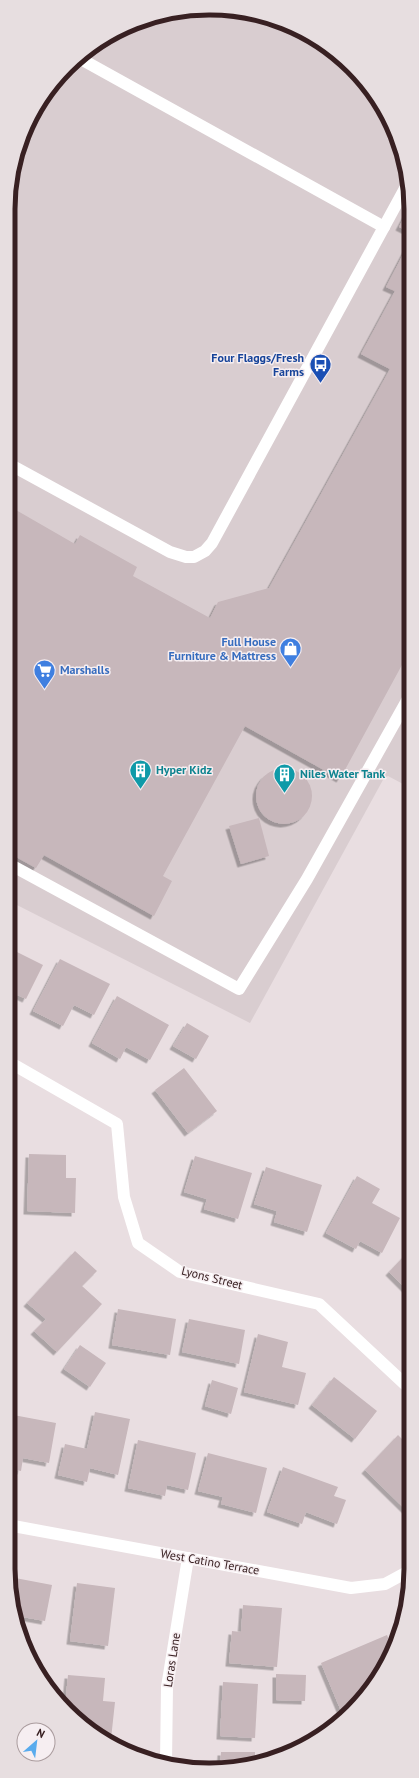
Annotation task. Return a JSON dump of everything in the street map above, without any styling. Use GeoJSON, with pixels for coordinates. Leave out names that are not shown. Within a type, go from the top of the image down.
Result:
{"type":"FeatureCollection","features":[{"type":"Feature","properties":{"kind":"street"},"geometry":{"type":"LineString","coordinates":[[84,61],[384,226]]}},
{"type":"Feature","properties":{"kind":"street"},"geometry":{"type":"LineString","coordinates":[[15,467],[170,552],[186,557],[194,557],[202,554],[209,548],[219,531],[403,192]]}},
{"type":"Feature","properties":{"kind":"street"},"geometry":{"type":"LineString","coordinates":[[15,867],[239,988],[307,879],[404,706]]}},
{"type":"Feature","properties":{"kind":"street","name":"Lyons Street"},"geometry":{"type":"LineString","coordinates":[[15,1065],[117,1124],[124,1197],[138,1243],[180,1272],[319,1304],[404,1383]]}},
{"type":"Feature","properties":{"kind":"street","name":"West Catino Terrace"},"geometry":{"type":"LineString","coordinates":[[15,1526],[351,1588],[385,1584],[404,1574]]}},
{"type":"Feature","properties":{"kind":"street","name":"Loras Lane"},"geometry":{"type":"LineString","coordinates":[[166,1758],[167,1687],[188,1558]]}},
{"type":"Feature","properties":{"kind":"shaded area"},"geometry":{"type":"Polygon","coordinates":[[[197,15],[222,15],[272,25],[307,41],[338,63],[364,91],[384,123],[394,147],[404,197],[404,782],[403,784],[388,776],[384,778],[250,1023],[15,904],[15,197],[19,172],[25,147],[41,112],[63,81],[81,63],[112,41],[147,25],[197,15]]]}},
{"type":"Feature","properties":{"kind":"building"},"geometry":{"type":"Polygon","coordinates":[[[404,218],[404,230],[399,227],[404,218]]]}},
{"type":"Feature","properties":{"kind":"building"},"geometry":{"type":"Polygon","coordinates":[[[404,253],[404,661],[340,779],[245,726],[163,876],[172,881],[154,916],[44,855],[36,868],[15,856],[15,509],[75,544],[80,535],[137,567],[133,576],[210,618],[218,602],[269,588],[390,369],[361,354],[395,291],[386,287],[404,253]]]}},
{"type":"Feature","properties":{"kind":"building","name":"Niles Water Tank"},"geometry":{"type":"Polygon","coordinates":[[[284,768],[295,770],[304,776],[310,785],[312,796],[310,807],[304,816],[295,822],[284,824],[273,822],[264,816],[258,807],[256,796],[258,785],[264,776],[273,770],[284,768]]]}},
{"type":"Feature","properties":{"kind":"building"},"geometry":{"type":"Polygon","coordinates":[[[259,818],[269,856],[241,864],[229,826],[259,818]]]}},
{"type":"Feature","properties":{"kind":"building"},"geometry":{"type":"Polygon","coordinates":[[[15,951],[43,965],[26,999],[15,994],[15,951]]]}},
{"type":"Feature","properties":{"kind":"building"},"geometry":{"type":"Polygon","coordinates":[[[60,959],[110,984],[94,1015],[74,1005],[63,1026],[33,1011],[60,959]]]}},
{"type":"Feature","properties":{"kind":"building"},"geometry":{"type":"Polygon","coordinates":[[[117,996],[169,1025],[150,1060],[126,1047],[120,1059],[92,1043],[117,996]]]}},
{"type":"Feature","properties":{"kind":"building"},"geometry":{"type":"Polygon","coordinates":[[[187,1023],[209,1036],[196,1059],[173,1046],[187,1023]]]}},
{"type":"Feature","properties":{"kind":"building"},"geometry":{"type":"Polygon","coordinates":[[[184,1068],[217,1111],[188,1133],[155,1090],[184,1068]]]}},
{"type":"Feature","properties":{"kind":"building"},"geometry":{"type":"Polygon","coordinates":[[[29,1154],[66,1155],[66,1178],[76,1178],[75,1213],[27,1211],[29,1154]]]}},
{"type":"Feature","properties":{"kind":"building"},"geometry":{"type":"Polygon","coordinates":[[[195,1156],[252,1173],[238,1219],[204,1209],[207,1199],[184,1192],[195,1156]]]}},
{"type":"Feature","properties":{"kind":"building"},"geometry":{"type":"Polygon","coordinates":[[[266,1167],[322,1185],[307,1232],[274,1222],[277,1211],[254,1204],[266,1167]]]}},
{"type":"Feature","properties":{"kind":"building"},"geometry":{"type":"Polygon","coordinates":[[[357,1176],[380,1189],[372,1203],[400,1218],[382,1253],[360,1241],[356,1249],[326,1233],[357,1176]]]}},
{"type":"Feature","properties":{"kind":"building"},"geometry":{"type":"Polygon","coordinates":[[[75,1251],[97,1271],[82,1286],[102,1304],[57,1352],[34,1331],[46,1319],[27,1303],[75,1251]]]}},
{"type":"Feature","properties":{"kind":"building"},"geometry":{"type":"Polygon","coordinates":[[[404,1256],[404,1287],[389,1272],[404,1256]]]}},
{"type":"Feature","properties":{"kind":"building"},"geometry":{"type":"Polygon","coordinates":[[[118,1309],[176,1319],[170,1355],[112,1345],[118,1309]]]}},
{"type":"Feature","properties":{"kind":"building"},"geometry":{"type":"Polygon","coordinates":[[[189,1319],[245,1330],[239,1364],[182,1352],[189,1319]]]}},
{"type":"Feature","properties":{"kind":"building"},"geometry":{"type":"Polygon","coordinates":[[[258,1334],[288,1342],[282,1367],[306,1373],[298,1405],[244,1392],[258,1334]]]}},
{"type":"Feature","properties":{"kind":"building"},"geometry":{"type":"Polygon","coordinates":[[[80,1345],[106,1363],[90,1387],[64,1369],[80,1345]]]}},
{"type":"Feature","properties":{"kind":"building"},"geometry":{"type":"Polygon","coordinates":[[[334,1377],[377,1411],[355,1439],[312,1405],[334,1377]]]}},
{"type":"Feature","properties":{"kind":"building"},"geometry":{"type":"Polygon","coordinates":[[[212,1380],[238,1388],[231,1414],[205,1406],[212,1380]]]}},
{"type":"Feature","properties":{"kind":"building"},"geometry":{"type":"Polygon","coordinates":[[[95,1412],[130,1419],[118,1475],[90,1468],[87,1482],[58,1475],[65,1444],[87,1449],[95,1412]]]}},
{"type":"Feature","properties":{"kind":"building"},"geometry":{"type":"Polygon","coordinates":[[[15,1415],[56,1423],[49,1463],[23,1458],[21,1471],[15,1470],[15,1415]]]}},
{"type":"Feature","properties":{"kind":"building"},"geometry":{"type":"Polygon","coordinates":[[[398,1435],[404,1441],[404,1508],[365,1470],[398,1435]]]}},
{"type":"Feature","properties":{"kind":"building"},"geometry":{"type":"Polygon","coordinates":[[[138,1440],[196,1453],[188,1490],[167,1485],[165,1496],[128,1488],[138,1440]]]}},
{"type":"Feature","properties":{"kind":"building"},"geometry":{"type":"Polygon","coordinates":[[[208,1453],[267,1468],[256,1513],[221,1504],[223,1497],[198,1491],[208,1453]]]}},
{"type":"Feature","properties":{"kind":"building"},"geometry":{"type":"Polygon","coordinates":[[[283,1467],[338,1487],[334,1496],[346,1500],[337,1524],[306,1512],[302,1524],[267,1512],[283,1467]]]}},
{"type":"Feature","properties":{"kind":"building"},"geometry":{"type":"Polygon","coordinates":[[[15,1578],[52,1585],[45,1621],[21,1617],[15,1578]]]}},
{"type":"Feature","properties":{"kind":"building"},"geometry":{"type":"Polygon","coordinates":[[[77,1583],[115,1588],[108,1646],[70,1641],[77,1583]]]}},
{"type":"Feature","properties":{"kind":"building"},"geometry":{"type":"Polygon","coordinates":[[[243,1605],[282,1608],[277,1667],[229,1663],[232,1631],[241,1632],[243,1605]]]}},
{"type":"Feature","properties":{"kind":"building"},"geometry":{"type":"Polygon","coordinates":[[[387,1635],[390,1641],[384,1655],[371,1677],[356,1697],[341,1711],[321,1663],[387,1635]]]}},
{"type":"Feature","properties":{"kind":"building"},"geometry":{"type":"Polygon","coordinates":[[[276,1674],[306,1675],[305,1701],[276,1700],[276,1674]]]}},
{"type":"Feature","properties":{"kind":"building"},"geometry":{"type":"Polygon","coordinates":[[[68,1675],[105,1678],[103,1701],[115,1702],[111,1737],[81,1715],[66,1700],[68,1675]]]}},
{"type":"Feature","properties":{"kind":"building"},"geometry":{"type":"Polygon","coordinates":[[[223,1682],[258,1684],[255,1738],[220,1736],[223,1682]]]}},
{"type":"Feature","properties":{"kind":"building"},"geometry":{"type":"Polygon","coordinates":[[[221,1752],[255,1752],[255,1757],[220,1763],[221,1752]]]}},
{"type":"Feature","properties":{"kind":"place","name":"Four Flaggs/Fresh Farms"},"geometry":{"type":"Point","coordinates":[320,384]}},
{"type":"Feature","properties":{"kind":"place","name":"Full House Furniture & Mattress"},"geometry":{"type":"Point","coordinates":[291,668]}},
{"type":"Feature","properties":{"kind":"place","name":"Marshalls"},"geometry":{"type":"Point","coordinates":[44,690]}},
{"type":"Feature","properties":{"kind":"place","name":"Hyper Kidz"},"geometry":{"type":"Point","coordinates":[141,790]}},
{"type":"Feature","properties":{"kind":"place","name":"Niles Water Tank"},"geometry":{"type":"Point","coordinates":[284,794]}}]}
